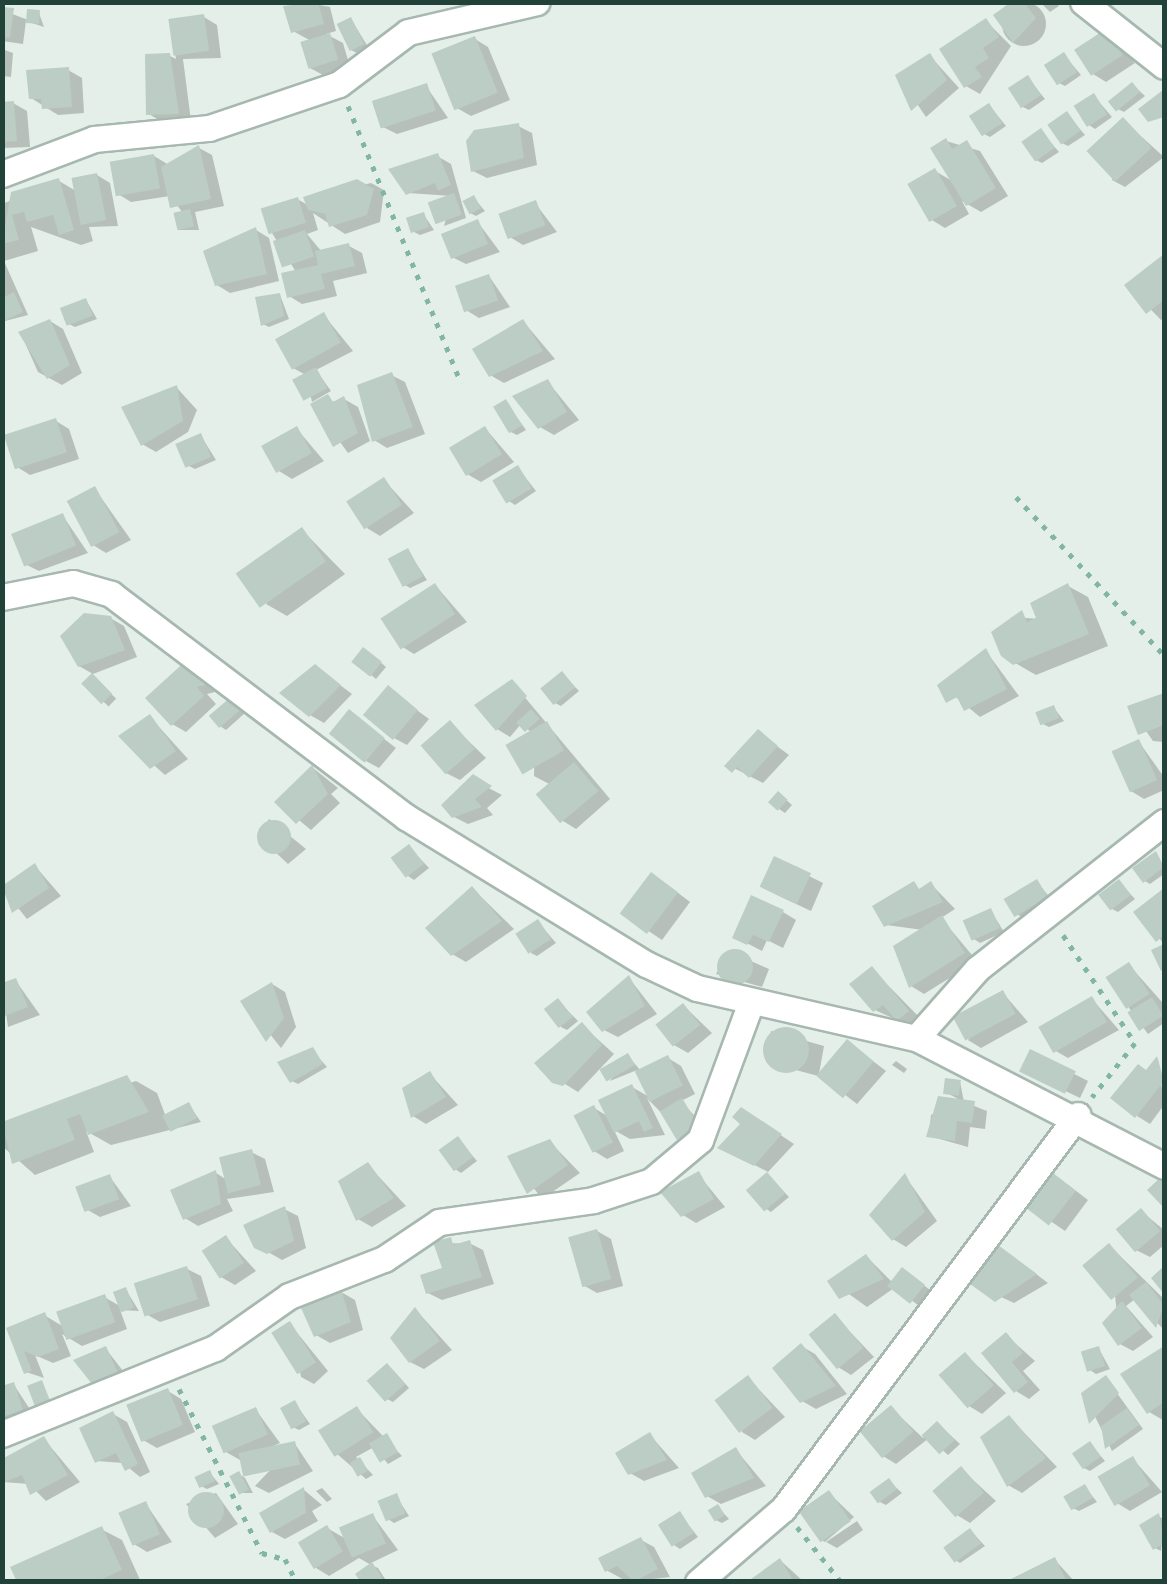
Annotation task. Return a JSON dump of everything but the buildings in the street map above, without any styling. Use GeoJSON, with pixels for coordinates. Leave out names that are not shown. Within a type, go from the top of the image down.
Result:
{"type":"FeatureCollection","features":[{"type":"Feature","properties":{"kind":"street"},"geometry":{"type":"LineString","coordinates":[[2,174],[94,139],[208,128],[340,84],[408,32],[538,2]]}},
{"type":"Feature","properties":{"kind":"street"},"geometry":{"type":"LineString","coordinates":[[1083,2],[1164,66]]}},
{"type":"Feature","properties":{"kind":"street"},"geometry":{"type":"LineString","coordinates":[[4,590],[73,583],[133,605],[406,817],[646,964],[750,1002],[916,1038],[1078,1115],[1164,1166]]}},
{"type":"Feature","properties":{"kind":"street"},"geometry":{"type":"LineString","coordinates":[[916,1038],[977,970],[1164,822]]}},
{"type":"Feature","properties":{"kind":"street"},"geometry":{"type":"LineString","coordinates":[[2,1434],[170,1368],[439,1222],[592,1200],[660,1176],[704,1132],[750,1002]]}},
{"type":"Feature","properties":{"kind":"street"},"geometry":{"type":"LineString","coordinates":[[698,1582],[783,1509],[1078,1115]]}},
{"type":"Feature","properties":{"kind":"path"},"geometry":{"type":"LineString","coordinates":[[340,84],[461,383]]}},
{"type":"Feature","properties":{"kind":"path"},"geometry":{"type":"LineString","coordinates":[[1016,497],[1164,655]]}},
{"type":"Feature","properties":{"kind":"path"},"geometry":{"type":"LineString","coordinates":[[1050,916],[1135,1043],[1078,1115]]}},
{"type":"Feature","properties":{"kind":"path"},"geometry":{"type":"LineString","coordinates":[[170,1368],[262,1552],[285,1559],[296,1582]]}},
{"type":"Feature","properties":{"kind":"path"},"geometry":{"type":"LineString","coordinates":[[783,1509],[841,1582]]}}]}
